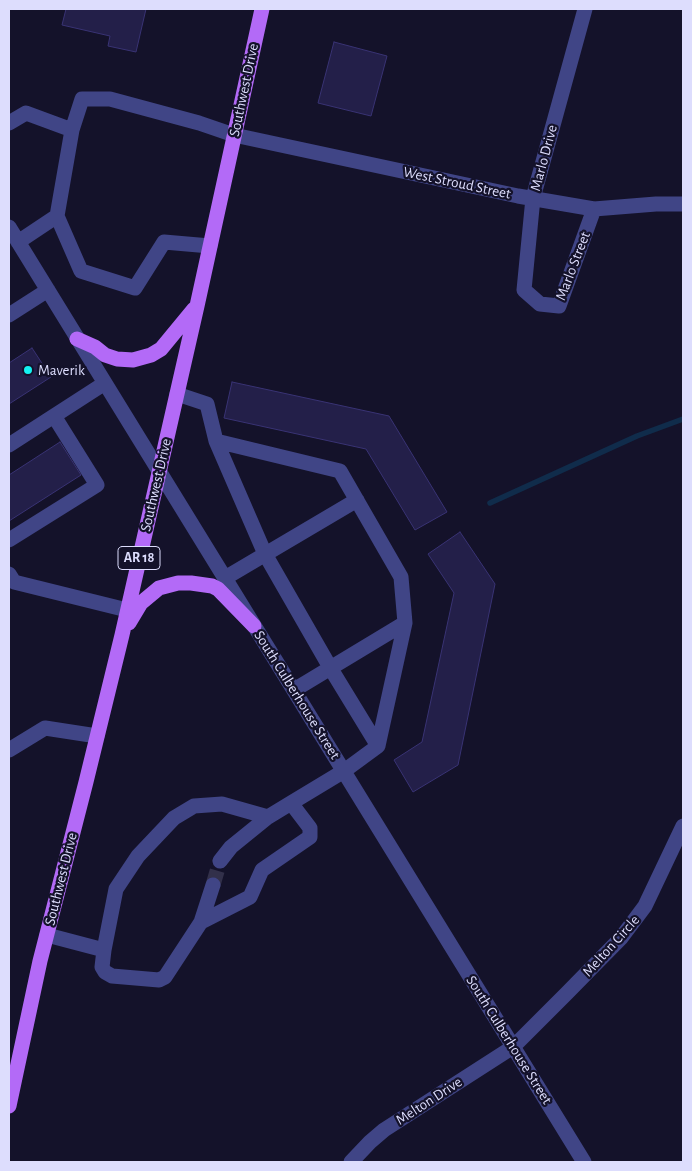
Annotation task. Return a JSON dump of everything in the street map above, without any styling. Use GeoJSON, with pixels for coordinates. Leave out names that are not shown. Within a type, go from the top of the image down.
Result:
{"type":"FeatureCollection","features":[{"type":"Feature","properties":{"kind":"main road","name":"Southwest Drive"},"geometry":{"type":"LineString","coordinates":[[9,1106],[47,935],[122,635],[262,9]]}},
{"type":"Feature","properties":{"kind":"main road"},"geometry":{"type":"LineString","coordinates":[[77,339],[95,347],[105,355],[117,359],[133,360],[151,355],[161,349],[197,306]]}},
{"type":"Feature","properties":{"kind":"main road"},"geometry":{"type":"LineString","coordinates":[[122,635],[141,603],[149,595],[159,588],[178,583],[212,586],[218,589],[254,626]]}},
{"type":"Feature","properties":{"kind":"street","name":"Marlo Drive"},"geometry":{"type":"LineString","coordinates":[[540,304],[524,290],[533,198],[585,9]]}},
{"type":"Feature","properties":{"kind":"street","name":"West Stroud Street"},"geometry":{"type":"LineString","coordinates":[[72,130],[82,99],[110,99],[200,123],[234,135],[533,198],[594,209],[656,204],[683,204]]}},
{"type":"Feature","properties":{"kind":"street"},"geometry":{"type":"LineString","coordinates":[[9,123],[26,113],[72,130],[57,216],[81,271],[135,288],[164,242],[210,246]]}},
{"type":"Feature","properties":{"kind":"street","name":"Marlo Street"},"geometry":{"type":"LineString","coordinates":[[540,304],[559,306],[594,209]]}},
{"type":"Feature","properties":{"kind":"street"},"geometry":{"type":"LineString","coordinates":[[18,242],[57,216]]}},
{"type":"Feature","properties":{"kind":"street","name":"South Culberhouse Street"},"geometry":{"type":"LineString","coordinates":[[9,227],[584,1162]]}},
{"type":"Feature","properties":{"kind":"street"},"geometry":{"type":"LineString","coordinates":[[9,316],[48,290]]}},
{"type":"Feature","properties":{"kind":"street"},"geometry":{"type":"LineString","coordinates":[[9,445],[105,384]]}},
{"type":"Feature","properties":{"kind":"street"},"geometry":{"type":"LineString","coordinates":[[176,394],[207,404],[216,441],[265,554],[330,668],[378,746]]}},
{"type":"Feature","properties":{"kind":"street"},"geometry":{"type":"LineString","coordinates":[[9,540],[97,485],[54,416]]}},
{"type":"Feature","properties":{"kind":"street"},"geometry":{"type":"LineString","coordinates":[[216,441],[340,472],[401,577],[405,624],[378,746],[344,771],[268,817],[230,847],[220,861]]}},
{"type":"Feature","properties":{"kind":"street"},"geometry":{"type":"LineString","coordinates":[[225,578],[356,500]]}},
{"type":"Feature","properties":{"kind":"street"},"geometry":{"type":"LineString","coordinates":[[9,574],[14,582],[127,610]]}},
{"type":"Feature","properties":{"kind":"street"},"geometry":{"type":"LineString","coordinates":[[294,690],[405,624]]}},
{"type":"Feature","properties":{"kind":"street"},"geometry":{"type":"LineString","coordinates":[[9,750],[45,728],[97,736]]}},
{"type":"Feature","properties":{"kind":"street"},"geometry":{"type":"LineString","coordinates":[[201,922],[250,897],[262,870],[310,837],[310,828],[291,803]]}},
{"type":"Feature","properties":{"kind":"street"},"geometry":{"type":"LineString","coordinates":[[213,885],[201,922],[165,977],[159,980],[112,976],[105,972],[102,967],[104,950],[116,889],[138,856],[174,818],[194,806],[222,804],[268,817]]}},
{"type":"Feature","properties":{"kind":"street","name":"Melton Circle"},"geometry":{"type":"LineString","coordinates":[[514,1047],[621,938],[645,906],[683,826]]}},
{"type":"Feature","properties":{"kind":"street"},"geometry":{"type":"LineString","coordinates":[[47,935],[104,950]]}},
{"type":"Feature","properties":{"kind":"street","name":"Melton Drive"},"geometry":{"type":"LineString","coordinates":[[351,1162],[384,1130],[514,1047]]}},
{"type":"Feature","properties":{"kind":"building"},"geometry":{"type":"Polygon","coordinates":[[[66,9],[146,9],[136,52],[108,46],[110,36],[62,25],[66,9]]]}},
{"type":"Feature","properties":{"kind":"building"},"geometry":{"type":"Polygon","coordinates":[[[334,42],[387,56],[371,116],[318,103],[334,42]]]}},
{"type":"Feature","properties":{"kind":"building","name":"Maverik"},"geometry":{"type":"Polygon","coordinates":[[[32,348],[51,377],[9,404],[9,363],[32,348]]]}},
{"type":"Feature","properties":{"kind":"building"},"geometry":{"type":"Polygon","coordinates":[[[232,382],[389,416],[447,512],[415,530],[366,449],[224,418],[232,382]]]}},
{"type":"Feature","properties":{"kind":"building"},"geometry":{"type":"Polygon","coordinates":[[[60,442],[81,475],[9,521],[9,475],[60,442]]]}},
{"type":"Feature","properties":{"kind":"building"},"geometry":{"type":"Polygon","coordinates":[[[460,532],[495,584],[458,765],[413,792],[394,760],[422,742],[454,593],[428,554],[460,532]]]}},
{"type":"Feature","properties":{"kind":"waterway"},"geometry":{"type":"LineString","coordinates":[[490,503],[637,436],[683,419]]}},
{"type":"Feature","properties":{"kind":"tunnel"},"geometry":{"type":"LineString","coordinates":[[213,885],[220,861]]}},
{"type":"Feature","properties":{"kind":"place","name":"Maverik"},"geometry":{"type":"Point","coordinates":[28,370]}}]}
